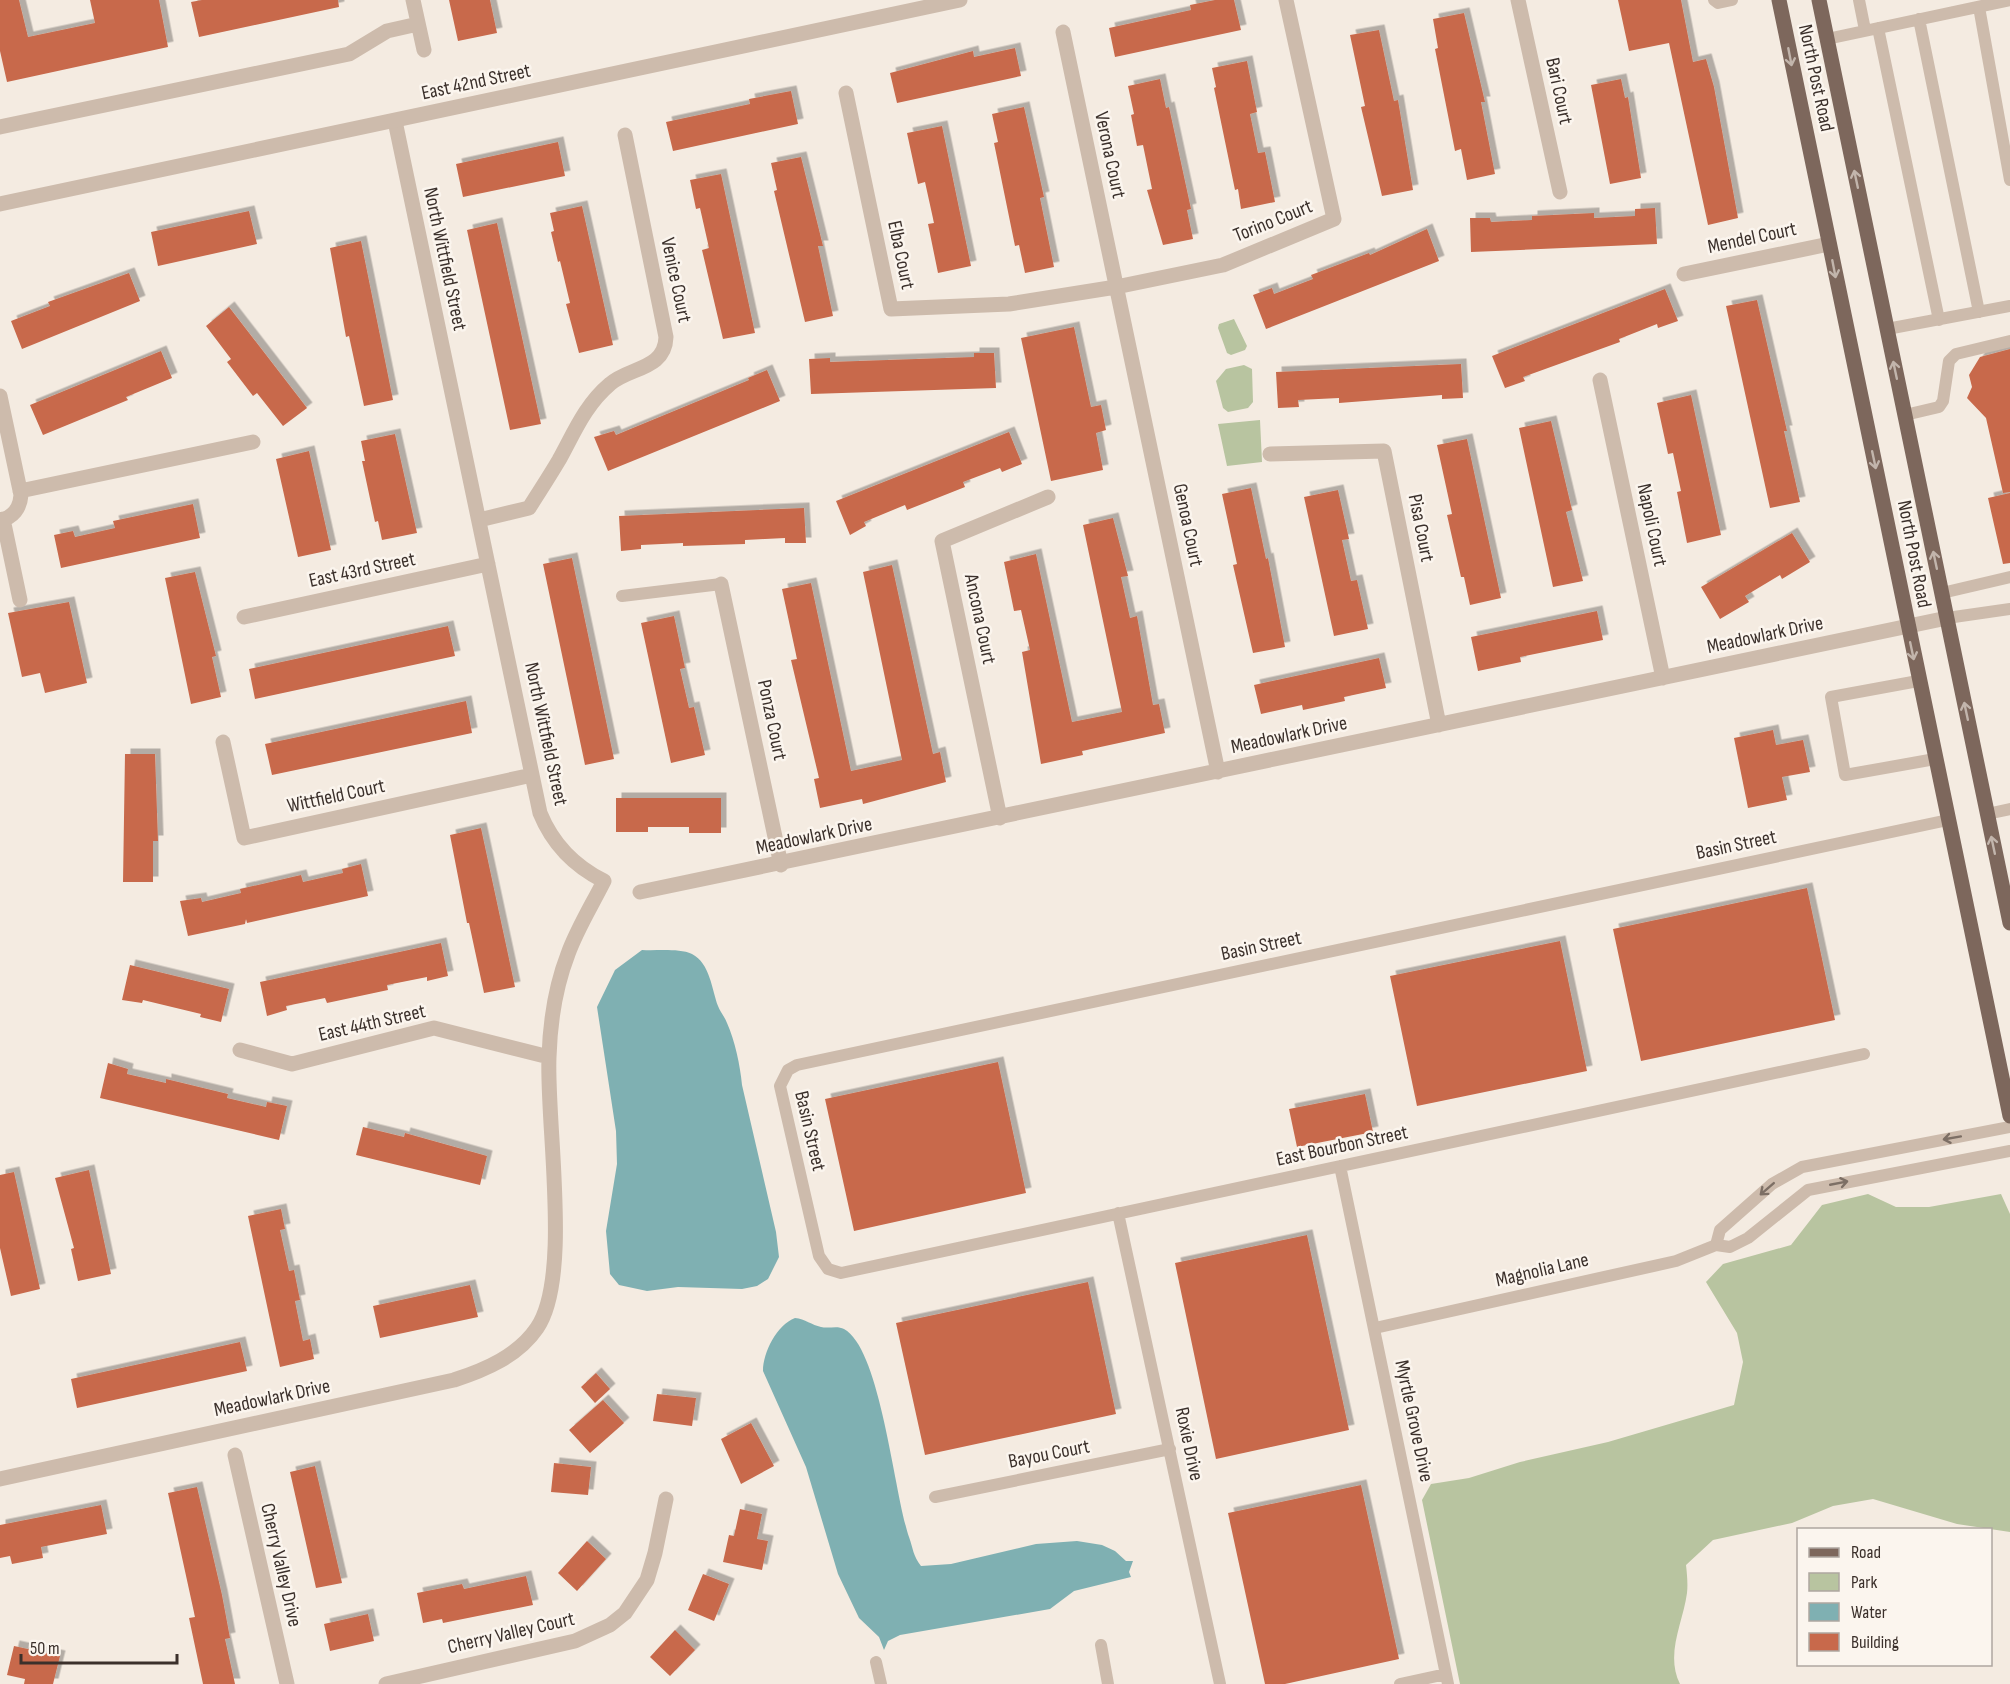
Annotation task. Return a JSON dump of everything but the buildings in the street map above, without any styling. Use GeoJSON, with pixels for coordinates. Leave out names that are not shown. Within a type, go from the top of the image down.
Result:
{"type":"FeatureCollection","features":[{"type":"Feature","properties":{"kind":"main road","name":"North Post Road"},"geometry":{"type":"LineString","coordinates":[[1779,0],[1906,626],[2010,1116]]}},
{"type":"Feature","properties":{"kind":"main road","name":"North Post Road"},"geometry":{"type":"LineString","coordinates":[[1819,0],[2010,922]]}},
{"type":"Feature","properties":{"kind":"street"},"geometry":{"type":"LineString","coordinates":[[413,0],[424,50]]}},
{"type":"Feature","properties":{"kind":"street","name":"East 42nd Street"},"geometry":{"type":"LineString","coordinates":[[0,204],[960,0]]}},
{"type":"Feature","properties":{"kind":"street","name":"Torino Court"},"geometry":{"type":"LineString","coordinates":[[1009,304],[1116,287],[1222,265],[1334,219],[1286,0]]}},
{"type":"Feature","properties":{"kind":"street","name":"Bari Court"},"geometry":{"type":"LineString","coordinates":[[1518,0],[1560,192]]}},
{"type":"Feature","properties":{"kind":"street"},"geometry":{"type":"LineString","coordinates":[[0,127],[349,54],[387,31],[418,24]]}},
{"type":"Feature","properties":{"kind":"street","name":"Verona Court"},"geometry":{"type":"LineString","coordinates":[[1063,32],[1116,287]]}},
{"type":"Feature","properties":{"kind":"street","name":"Elba Court"},"geometry":{"type":"LineString","coordinates":[[846,93],[891,309],[1009,304]]}},
{"type":"Feature","properties":{"kind":"street","name":"North Wittfield Street"},"geometry":{"type":"LineString","coordinates":[[395,121],[540,813],[553,838],[576,864],[604,881],[568,952],[559,981],[549,1057],[555,1261],[548,1305],[538,1327]]}},
{"type":"Feature","properties":{"kind":"street","name":"Venice Court"},"geometry":{"type":"LineString","coordinates":[[479,520],[529,508],[581,417],[594,399],[612,382],[648,365],[666,348],[666,337],[625,135]]}},
{"type":"Feature","properties":{"kind":"street","name":"Mendel Court"},"geometry":{"type":"LineString","coordinates":[[1684,274],[1829,244]]}},
{"type":"Feature","properties":{"kind":"street","name":"Genoa Court"},"geometry":{"type":"LineString","coordinates":[[1116,287],[1218,772]]}},
{"type":"Feature","properties":{"kind":"street","name":"Napoli Court"},"geometry":{"type":"LineString","coordinates":[[1600,380],[1664,678]]}},
{"type":"Feature","properties":{"kind":"street"},"geometry":{"type":"LineString","coordinates":[[0,396],[20,491],[20,505],[11,516],[2,519],[20,600]]}},
{"type":"Feature","properties":{"kind":"street"},"geometry":{"type":"LineString","coordinates":[[20,491],[253,442]]}},
{"type":"Feature","properties":{"kind":"street","name":"Pisa Court"},"geometry":{"type":"LineString","coordinates":[[1270,454],[1384,451],[1439,725]]}},
{"type":"Feature","properties":{"kind":"street","name":"Ancona Court"},"geometry":{"type":"LineString","coordinates":[[1000,818],[942,541],[1048,498]]}},
{"type":"Feature","properties":{"kind":"street","name":"East 43rd Street"},"geometry":{"type":"LineString","coordinates":[[244,617],[488,564]]}},
{"type":"Feature","properties":{"kind":"street","name":"Ponza Court"},"geometry":{"type":"LineString","coordinates":[[721,584],[781,864]]}},
{"type":"Feature","properties":{"kind":"street","name":"Meadowlark Drive"},"geometry":{"type":"LineString","coordinates":[[640,892],[1947,618]]}},
{"type":"Feature","properties":{"kind":"street","name":"Wittfield Court"},"geometry":{"type":"LineString","coordinates":[[223,742],[244,838],[532,775]]}},
{"type":"Feature","properties":{"kind":"street","name":"East 44th Street"},"geometry":{"type":"LineString","coordinates":[[240,1050],[292,1064],[434,1028],[549,1057]]}},
{"type":"Feature","properties":{"kind":"street","name":"Meadowlark Drive"},"geometry":{"type":"LineString","coordinates":[[0,1479],[454,1380],[483,1371],[509,1356],[538,1327]]}},
{"type":"Feature","properties":{"kind":"street","name":"Cherry Valley Drive"},"geometry":{"type":"LineString","coordinates":[[235,1455],[287,1684]]}},
{"type":"Feature","properties":{"kind":"street","name":"Cherry Valley Court"},"geometry":{"type":"LineString","coordinates":[[386,1684],[575,1641],[610,1625],[625,1613],[646,1580],[655,1553],[666,1499]]}},
{"type":"Feature","properties":{"kind":"lane"},"geometry":{"type":"LineString","coordinates":[[1716,1],[1732,0]]}},
{"type":"Feature","properties":{"kind":"lane"},"geometry":{"type":"LineString","coordinates":[[1859,0],[1872,29],[1940,320]]}},
{"type":"Feature","properties":{"kind":"lane"},"geometry":{"type":"LineString","coordinates":[[1827,39],[2010,0]]}},
{"type":"Feature","properties":{"kind":"lane"},"geometry":{"type":"LineString","coordinates":[[1979,7],[2010,180]]}},
{"type":"Feature","properties":{"kind":"lane"},"geometry":{"type":"LineString","coordinates":[[1919,20],[1979,312]]}},
{"type":"Feature","properties":{"kind":"lane"},"geometry":{"type":"LineString","coordinates":[[1887,329],[2010,306]]}},
{"type":"Feature","properties":{"kind":"lane"},"geometry":{"type":"LineString","coordinates":[[1905,415],[1939,407],[1943,401],[1949,361],[1956,354],[2010,340]]}},
{"type":"Feature","properties":{"kind":"lane"},"geometry":{"type":"LineString","coordinates":[[1942,593],[2010,577]]}},
{"type":"Feature","properties":{"kind":"lane"},"geometry":{"type":"LineString","coordinates":[[622,596],[721,584]]}},
{"type":"Feature","properties":{"kind":"lane"},"geometry":{"type":"LineString","coordinates":[[1947,618],[2010,609]]}},
{"type":"Feature","properties":{"kind":"lane"},"geometry":{"type":"LineString","coordinates":[[1918,681],[1831,697],[1845,775],[1935,759]]}},
{"type":"Feature","properties":{"kind":"lane"},"geometry":{"type":"LineString","coordinates":[[1987,814],[2010,809]]}},
{"type":"Feature","properties":{"kind":"lane","name":"Basin Street"},"geometry":{"type":"LineString","coordinates":[[828,1269],[819,1256],[780,1090],[782,1079],[788,1070],[798,1065],[1948,820]]}},
{"type":"Feature","properties":{"kind":"lane","name":"East Bourbon Street"},"geometry":{"type":"LineString","coordinates":[[828,1269],[841,1273],[1864,1054]]}},
{"type":"Feature","properties":{"kind":"lane"},"geometry":{"type":"LineString","coordinates":[[1716,1245],[1720,1230],[1772,1184],[1802,1167],[2010,1127]]}},
{"type":"Feature","properties":{"kind":"lane","name":"Magnolia Lane"},"geometry":{"type":"LineString","coordinates":[[1375,1328],[1676,1261],[1716,1245],[1730,1247],[1748,1238],[1808,1190],[2010,1151]]}},
{"type":"Feature","properties":{"kind":"lane","name":"Myrtle Grove Drive"},"geometry":{"type":"LineString","coordinates":[[1340,1166],[1447,1679]]}},
{"type":"Feature","properties":{"kind":"lane","name":"Roxie Drive"},"geometry":{"type":"LineString","coordinates":[[1118,1213],[1220,1684]]}},
{"type":"Feature","properties":{"kind":"lane","name":"Bayou Court"},"geometry":{"type":"LineString","coordinates":[[935,1497],[1170,1449]]}},
{"type":"Feature","properties":{"kind":"lane"},"geometry":{"type":"LineString","coordinates":[[1101,1645],[1108,1684]]}},
{"type":"Feature","properties":{"kind":"lane"},"geometry":{"type":"LineString","coordinates":[[876,1662],[881,1684]]}},
{"type":"Feature","properties":{"kind":"lane"},"geometry":{"type":"LineString","coordinates":[[1400,1684],[1447,1679]]}},
{"type":"Feature","properties":{"kind":"green space"},"geometry":{"type":"Polygon","coordinates":[[[1234,319],[1247,346],[1245,350],[1231,355],[1227,353],[1218,328],[1219,324],[1234,319]]]}},
{"type":"Feature","properties":{"kind":"green space"},"geometry":{"type":"Polygon","coordinates":[[[1244,365],[1252,369],[1253,402],[1248,408],[1228,412],[1223,408],[1216,381],[1226,369],[1244,365]]]}},
{"type":"Feature","properties":{"kind":"green space"},"geometry":{"type":"Polygon","coordinates":[[[1260,420],[1262,462],[1227,466],[1218,424],[1260,420]]]}},
{"type":"Feature","properties":{"kind":"green space"},"geometry":{"type":"Polygon","coordinates":[[[1868,1194],[1896,1207],[1929,1207],[2001,1194],[2010,1214],[2010,1532],[1957,1524],[1873,1499],[1833,1506],[1792,1523],[1713,1540],[1686,1565],[1687,1593],[1676,1638],[1674,1661],[1680,1684],[1460,1684],[1422,1500],[1431,1484],[1469,1478],[1520,1462],[1608,1442],[1734,1405],[1743,1362],[1737,1333],[1706,1282],[1723,1264],[1791,1245],[1822,1205],[1868,1194]]]}},
{"type":"Feature","properties":{"kind":"water"},"geometry":{"type":"Polygon","coordinates":[[[642,950],[680,951],[698,958],[707,970],[718,1006],[732,1037],[776,1232],[779,1257],[768,1279],[757,1286],[742,1289],[678,1287],[647,1291],[619,1285],[610,1274],[606,1231],[617,1164],[616,1131],[597,1007],[615,970],[642,950]]]}},
{"type":"Feature","properties":{"kind":"water"},"geometry":{"type":"Polygon","coordinates":[[[795,1318],[821,1327],[844,1329],[857,1342],[868,1364],[877,1392],[903,1517],[916,1559],[921,1566],[951,1564],[1036,1544],[1077,1541],[1102,1545],[1115,1551],[1126,1561],[1133,1561],[1129,1572],[1131,1577],[1074,1591],[1050,1609],[900,1635],[888,1641],[884,1650],[879,1637],[859,1618],[838,1574],[806,1467],[763,1371],[765,1356],[772,1340],[782,1327],[795,1318]]]}}]}
